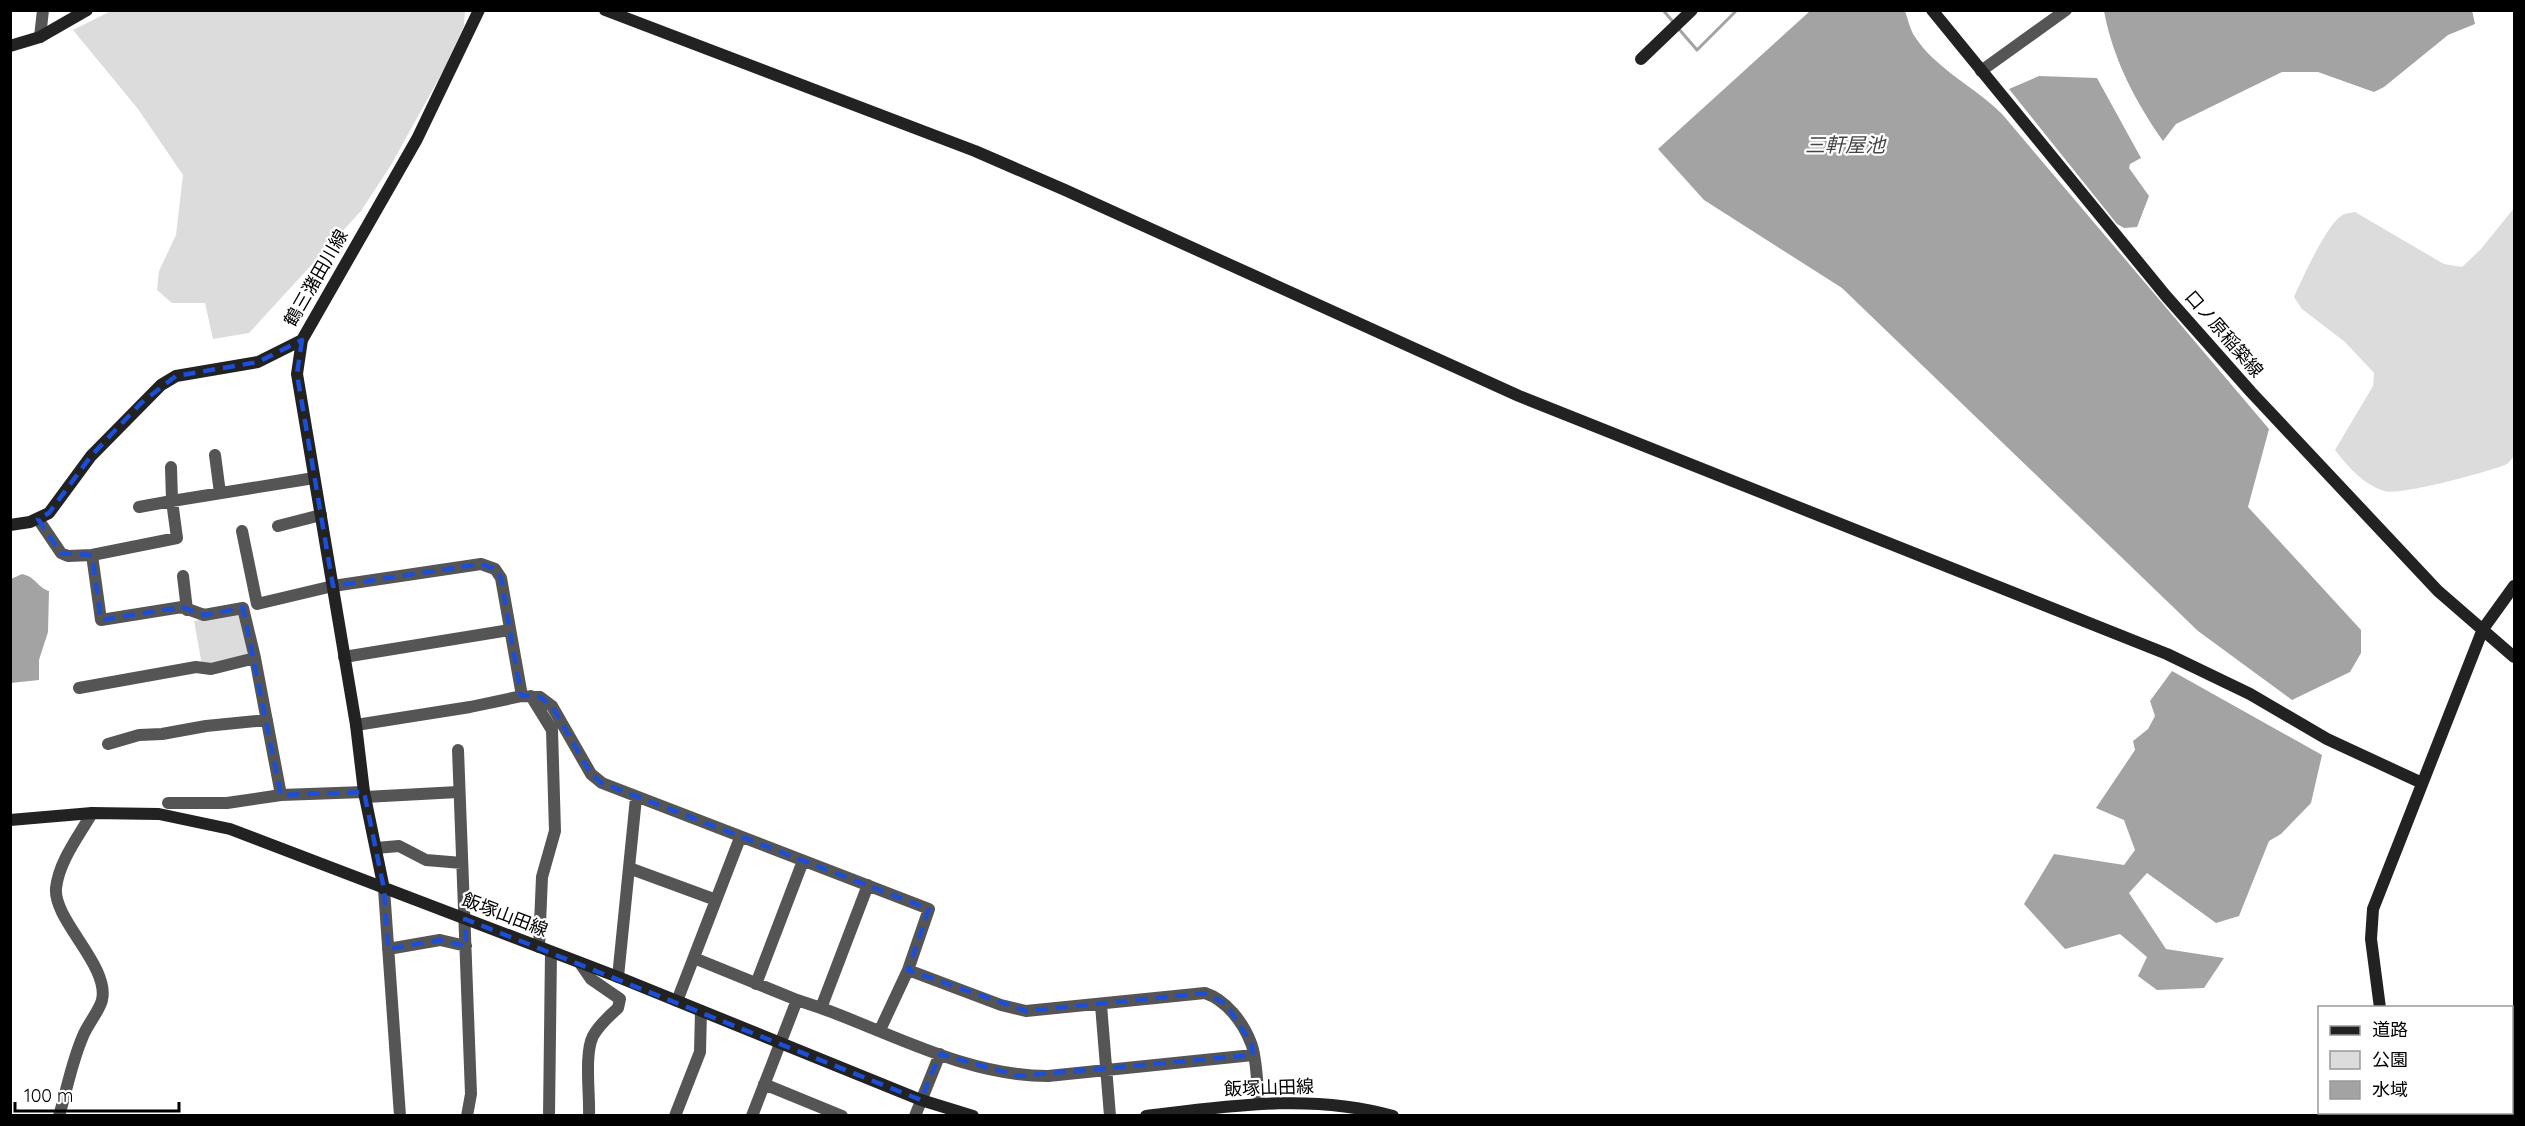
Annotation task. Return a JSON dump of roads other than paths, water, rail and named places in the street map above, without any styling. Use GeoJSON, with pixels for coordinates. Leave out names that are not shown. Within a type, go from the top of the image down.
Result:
{"type":"FeatureCollection","features":[{"type":"Feature","properties":{"kind":"street"},"geometry":{"type":"LineString","coordinates":[[40,37],[43,10]]}},
{"type":"Feature","properties":{"kind":"street"},"geometry":{"type":"LineString","coordinates":[[10,46],[40,37],[87,10]]}},
{"type":"Feature","properties":{"kind":"street","name":"鶴三潴田川線"},"geometry":{"type":"LineString","coordinates":[[10,525],[38,519],[50,513],[91,456],[162,385],[176,376],[258,362],[302,340],[417,139],[479,10]]}},
{"type":"Feature","properties":{"kind":"street"},"geometry":{"type":"LineString","coordinates":[[605,10],[975,151],[1076,194],[1519,396],[2167,654],[2250,694],[2327,739],[2422,783]]}},
{"type":"Feature","properties":{"kind":"street"},"geometry":{"type":"LineString","coordinates":[[1641,59],[1692,10]]}},
{"type":"Feature","properties":{"kind":"street","name":"口ノ原稲築線"},"geometry":{"type":"LineString","coordinates":[[1932,10],[2166,296],[2251,392],[2438,591],[2514,657]]}},
{"type":"Feature","properties":{"kind":"street"},"geometry":{"type":"LineString","coordinates":[[1981,71],[2066,10]]}},
{"type":"Feature","properties":{"kind":"street"},"geometry":{"type":"LineString","coordinates":[[302,340],[297,374],[356,725],[364,794],[384,888],[400,1116]]}},
{"type":"Feature","properties":{"kind":"street"},"geometry":{"type":"LineString","coordinates":[[214,455],[220,493]]}},
{"type":"Feature","properties":{"kind":"street"},"geometry":{"type":"LineString","coordinates":[[38,519],[61,552],[68,556],[92,555],[177,538],[172,501],[171,467]]}},
{"type":"Feature","properties":{"kind":"street"},"geometry":{"type":"LineString","coordinates":[[139,507],[314,478]]}},
{"type":"Feature","properties":{"kind":"street"},"geometry":{"type":"LineString","coordinates":[[278,526],[321,515]]}},
{"type":"Feature","properties":{"kind":"street"},"geometry":{"type":"LineString","coordinates":[[242,531],[257,604],[333,586],[481,564],[495,569],[501,578],[510,630],[526,696],[552,730],[555,831],[542,877],[549,1116]]}},
{"type":"Feature","properties":{"kind":"street"},"geometry":{"type":"LineString","coordinates":[[92,555],[101,620],[183,607],[204,615],[243,608],[255,658],[281,795]]}},
{"type":"Feature","properties":{"kind":"street"},"geometry":{"type":"LineString","coordinates":[[183,576],[187,610]]}},
{"type":"Feature","properties":{"kind":"street"},"geometry":{"type":"LineString","coordinates":[[2380,1006],[2371,939],[2373,909],[2483,629],[2514,586]]}},
{"type":"Feature","properties":{"kind":"street"},"geometry":{"type":"LineString","coordinates":[[344,657],[510,630]]}},
{"type":"Feature","properties":{"kind":"street"},"geometry":{"type":"LineString","coordinates":[[79,688],[196,667],[211,669],[255,658]]}},
{"type":"Feature","properties":{"kind":"street"},"geometry":{"type":"LineString","coordinates":[[356,725],[526,696],[540,697],[552,706],[591,774],[602,783],[929,909],[908,970],[880,1030]]}},
{"type":"Feature","properties":{"kind":"street"},"geometry":{"type":"LineString","coordinates":[[108,744],[139,735],[162,735],[206,726],[267,720]]}},
{"type":"Feature","properties":{"kind":"street"},"geometry":{"type":"LineString","coordinates":[[458,750],[471,1094],[467,1116]]}},
{"type":"Feature","properties":{"kind":"street"},"geometry":{"type":"LineString","coordinates":[[168,803],[227,803],[281,795],[458,792]]}},
{"type":"Feature","properties":{"kind":"street"},"geometry":{"type":"LineString","coordinates":[[618,977],[636,798]]}},
{"type":"Feature","properties":{"kind":"street"},"geometry":{"type":"LineString","coordinates":[[60,1116],[82,1036],[102,1001],[102,983],[59,906],[56,889],[62,865],[92,813]]}},
{"type":"Feature","properties":{"kind":"street","name":"飯塚山田線"},"geometry":{"type":"LineString","coordinates":[[10,820],[92,813],[159,814],[230,829],[618,977],[921,1100],[973,1116]]}},
{"type":"Feature","properties":{"kind":"street"},"geometry":{"type":"LineString","coordinates":[[677,1001],[740,837]]}},
{"type":"Feature","properties":{"kind":"street"},"geometry":{"type":"LineString","coordinates":[[376,848],[399,846],[426,860],[462,863]]}},
{"type":"Feature","properties":{"kind":"street"},"geometry":{"type":"LineString","coordinates":[[756,984],[803,861]]}},
{"type":"Feature","properties":{"kind":"street"},"geometry":{"type":"LineString","coordinates":[[629,868],[716,900]]}},
{"type":"Feature","properties":{"kind":"street"},"geometry":{"type":"LineString","coordinates":[[821,1008],[868,885]]}},
{"type":"Feature","properties":{"kind":"street"},"geometry":{"type":"LineString","coordinates":[[388,949],[440,940],[466,946]]}},
{"type":"Feature","properties":{"kind":"street"},"geometry":{"type":"LineString","coordinates":[[694,958],[960,1063],[1019,1076],[1048,1076],[1253,1056]]}},
{"type":"Feature","properties":{"kind":"street"},"geometry":{"type":"LineString","coordinates":[[580,963],[591,979],[620,999],[618,1008],[592,1037],[589,1059],[592,1114]]}},
{"type":"Feature","properties":{"kind":"street"},"geometry":{"type":"LineString","coordinates":[[908,970],[1001,1005],[1026,1011],[1205,993],[1215,996],[1227,1004],[1252,1044],[1259,1103]]}},
{"type":"Feature","properties":{"kind":"street"},"geometry":{"type":"LineString","coordinates":[[752,1116],[797,1000]]}},
{"type":"Feature","properties":{"kind":"street"},"geometry":{"type":"LineString","coordinates":[[1101,1005],[1110,1116]]}},
{"type":"Feature","properties":{"kind":"street"},"geometry":{"type":"LineString","coordinates":[[675,1116],[700,1052],[701,1011]]}},
{"type":"Feature","properties":{"kind":"street"},"geometry":{"type":"LineString","coordinates":[[915,1116],[940,1054]]}},
{"type":"Feature","properties":{"kind":"street"},"geometry":{"type":"LineString","coordinates":[[764,1084],[842,1116]]}},
{"type":"Feature","properties":{"kind":"street","name":"飯塚山田線"},"geometry":{"type":"LineString","coordinates":[[1146,1116],[1259,1103],[1364,1107],[1393,1116]]}},
{"type":"Feature","properties":{"kind":"water"},"geometry":{"type":"Polygon","coordinates":[[[2472,10],[2475,24],[2448,35],[2384,87],[2374,92],[2318,72],[2282,72],[2176,124],[2163,141],[2143,111],[2126,79],[2113,46],[2104,11],[2472,10]]]}},
{"type":"Feature","properties":{"kind":"water","name":"三軒屋池"},"geometry":{"type":"Polygon","coordinates":[[[1810,11],[1905,11],[1913,34],[1924,48],[1934,59],[2002,114],[2269,429],[2248,507],[2361,630],[2361,653],[2350,672],[2292,700],[2198,631],[1842,288],[1704,200],[1658,149],[1810,11]]]}},
{"type":"Feature","properties":{"kind":"water"},"geometry":{"type":"Polygon","coordinates":[[[2039,76],[2097,78],[2141,158],[2130,164],[2129,168],[2149,196],[2137,227],[2124,228],[2117,224],[2009,89],[2039,76]]]}},
{"type":"Feature","properties":{"kind":"water"},"geometry":{"type":"Polygon","coordinates":[[[22,574],[49,591],[48,632],[39,660],[39,680],[11,683],[11,579],[22,574]]]}},
{"type":"Feature","properties":{"kind":"water"},"geometry":{"type":"Polygon","coordinates":[[[2172,671],[2322,755],[2311,803],[2281,834],[2269,841],[2239,916],[2216,923],[2147,873],[2129,893],[2166,949],[2224,958],[2204,988],[2157,990],[2138,976],[2147,957],[2120,934],[2065,949],[2024,904],[2054,854],[2124,865],[2135,850],[2124,820],[2096,808],[2135,750],[2133,741],[2148,729],[2155,716],[2150,701],[2172,671]]]}},
{"type":"Feature","properties":{"kind":"waterway"},"geometry":{"type":"LineString","coordinates":[[1663,10],[1674,23]]}},
{"type":"Feature","properties":{"kind":"waterway"},"geometry":{"type":"LineString","coordinates":[[1678,28],[1697,50],[1737,10]]}}]}
